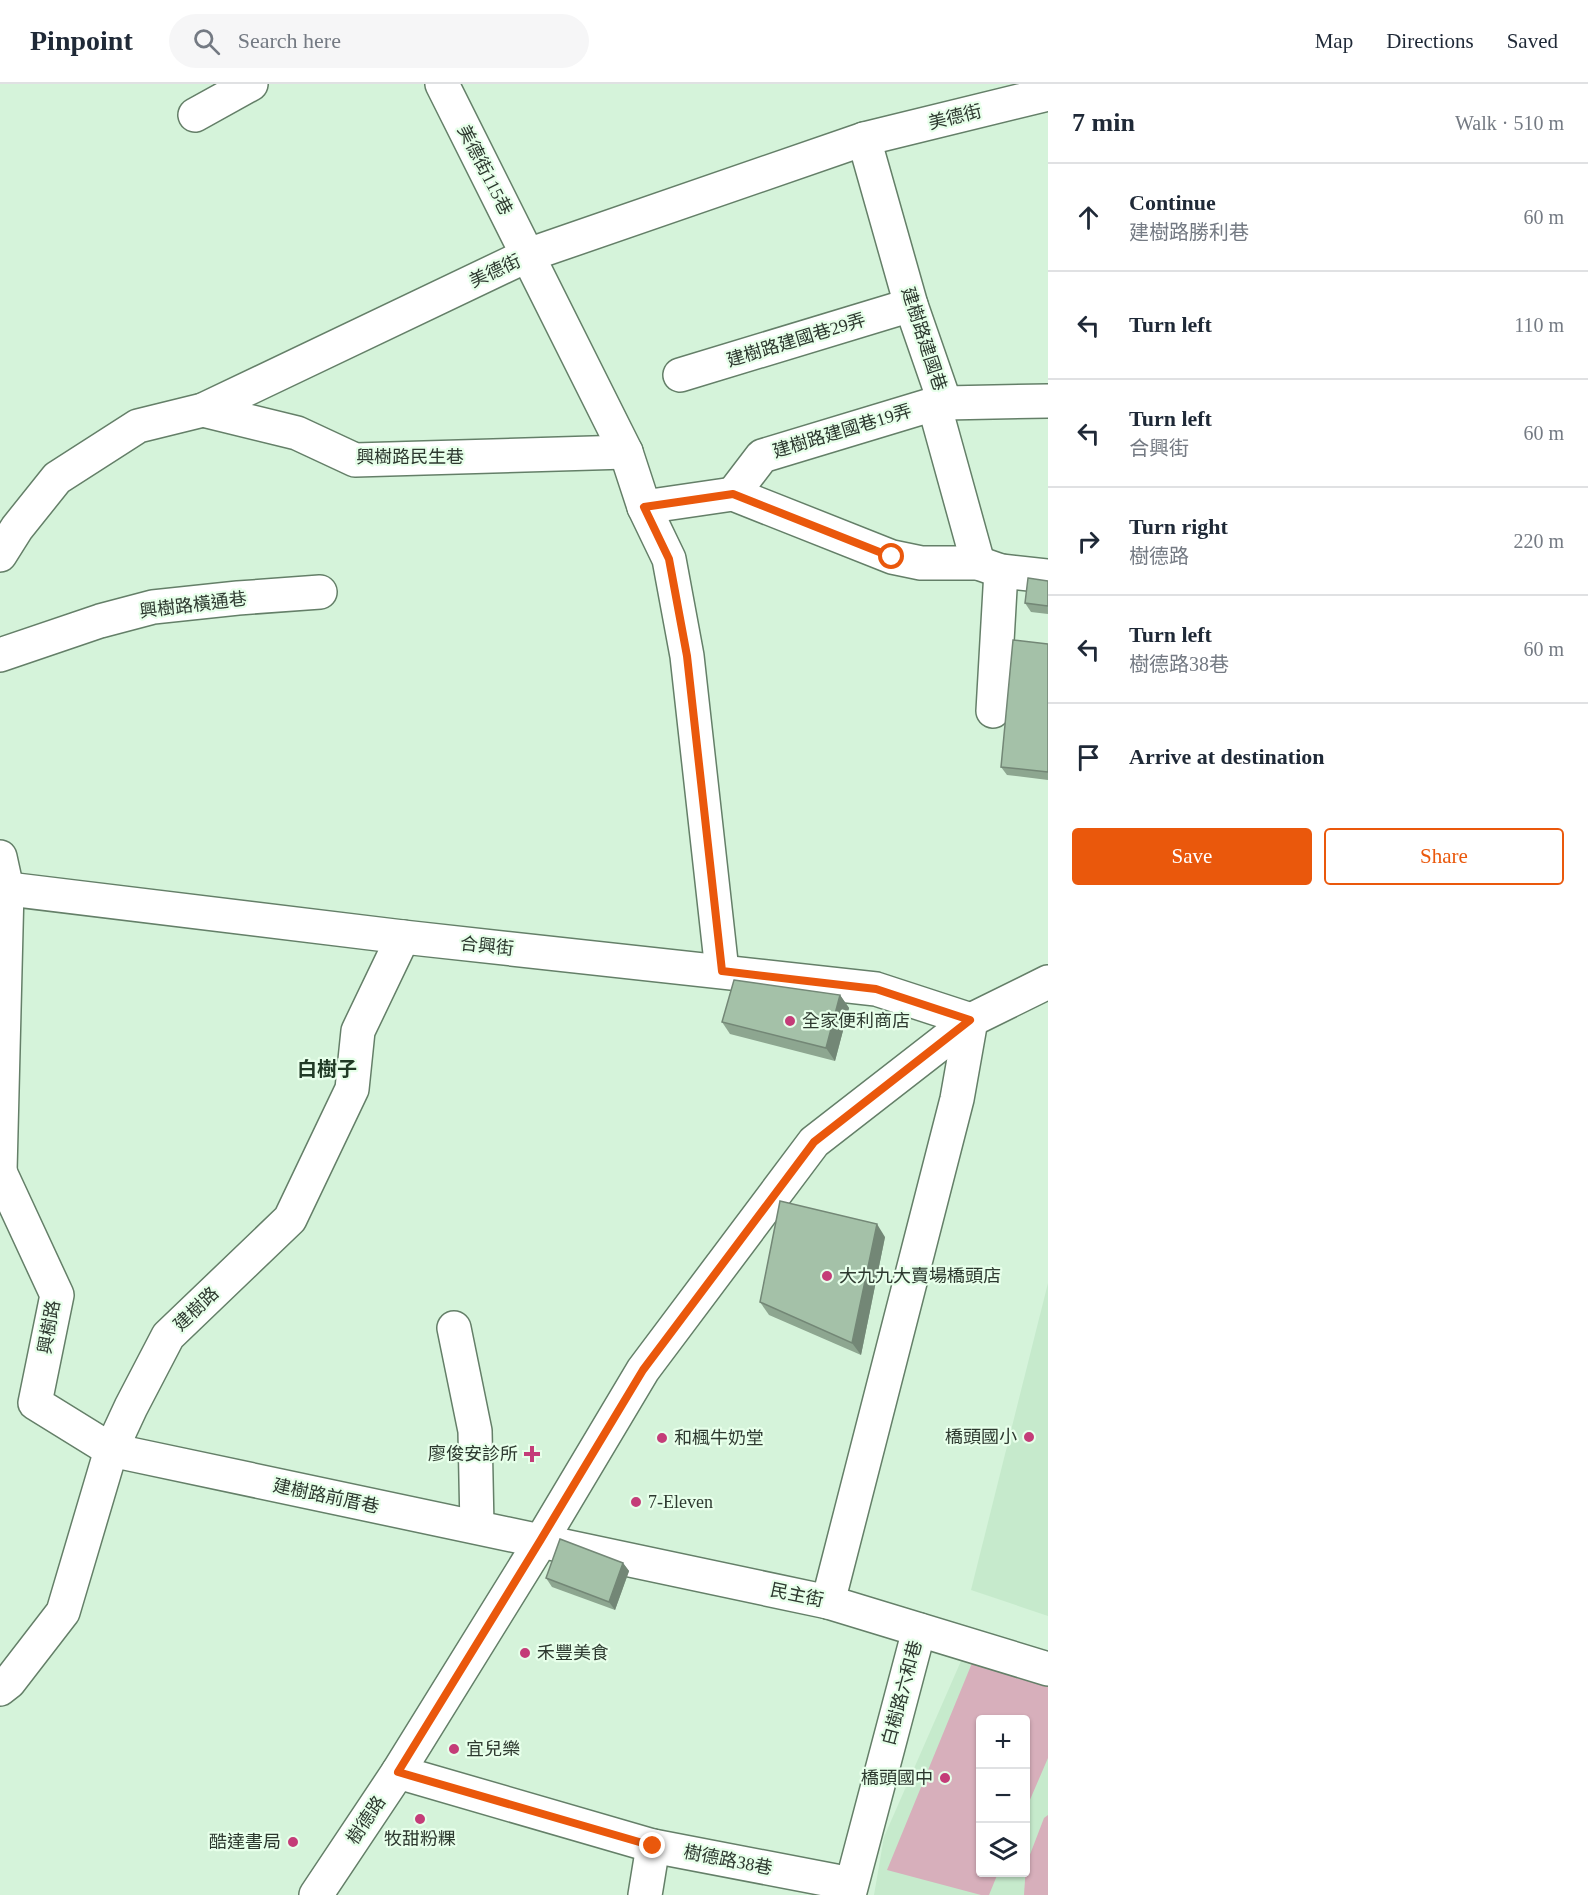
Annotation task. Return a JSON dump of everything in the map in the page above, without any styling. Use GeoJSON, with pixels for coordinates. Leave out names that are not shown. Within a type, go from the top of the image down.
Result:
{"type":"FeatureCollection","features":[{"type":"Feature","properties":{"kind":"street"},"geometry":{"type":"LineString","coordinates":[[195,115],[251,84]]}},
{"type":"Feature","properties":{"kind":"street","name":"美德街115巷"},"geometry":{"type":"LineString","coordinates":[[442,84],[626,452],[644,507],[669,559],[687,656],[722,971]]}},
{"type":"Feature","properties":{"kind":"street","name":"美德街"},"geometry":{"type":"LineString","coordinates":[[0,555],[16,528],[57,478],[138,426],[203,410],[528,255],[864,139],[1048,94]]}},
{"type":"Feature","properties":{"kind":"street","name":"建樹路建國巷"},"geometry":{"type":"LineString","coordinates":[[864,139],[989,567],[993,711]]}},
{"type":"Feature","properties":{"kind":"street","name":"建樹路建國巷29弄"},"geometry":{"type":"LineString","coordinates":[[680,375],[911,305]]}},
{"type":"Feature","properties":{"kind":"street","name":"建樹路建國巷19弄"},"geometry":{"type":"LineString","coordinates":[[733,494],[762,456],[940,403],[1048,401]]}},
{"type":"Feature","properties":{"kind":"street","name":"興樹路民生巷"},"geometry":{"type":"LineString","coordinates":[[203,410],[297,433],[355,460],[626,452]]}},
{"type":"Feature","properties":{"kind":"street"},"geometry":{"type":"LineString","coordinates":[[644,507],[733,494],[892,557],[921,563],[989,567],[1048,576]]}},
{"type":"Feature","properties":{"kind":"street","name":"興樹路橫通巷"},"geometry":{"type":"LineString","coordinates":[[0,655],[100,621],[153,607],[320,592]]}},
{"type":"Feature","properties":{"kind":"street","name":"興樹路"},"geometry":{"type":"LineString","coordinates":[[0,857],[3,889],[0,1171],[57,1295],[35,1403],[111,1450]]}},
{"type":"Feature","properties":{"kind":"street","name":"合興街"},"geometry":{"type":"LineString","coordinates":[[3,889],[403,937],[876,989],[970,1020]]}},
{"type":"Feature","properties":{"kind":"street","name":"建樹路"},"geometry":{"type":"LineString","coordinates":[[0,1689],[9,1682],[63,1612],[111,1450],[168,1336],[290,1219],[352,1089],[358,1031],[403,937]]}},
{"type":"Feature","properties":{"kind":"street","name":"樹德路"},"geometry":{"type":"LineString","coordinates":[[316,1895],[398,1772],[643,1370],[814,1142],[970,1020],[1048,982]]}},
{"type":"Feature","properties":{"kind":"street"},"geometry":{"type":"LineString","coordinates":[[828,1602],[957,1099],[970,1020]]}},
{"type":"Feature","properties":{"kind":"street"},"geometry":{"type":"LineString","coordinates":[[454,1328],[475,1431],[477,1527]]}},
{"type":"Feature","properties":{"kind":"street","name":"建樹路前厝巷"},"geometry":{"type":"LineString","coordinates":[[111,1450],[540,1541]]}},
{"type":"Feature","properties":{"kind":"street","name":"民主街"},"geometry":{"type":"LineString","coordinates":[[540,1541],[828,1602],[1048,1670]]}},
{"type":"Feature","properties":{"kind":"street","name":"白樹路六和巷"},"geometry":{"type":"LineString","coordinates":[[850,1889],[919,1630]]}},
{"type":"Feature","properties":{"kind":"street","name":"樹德路38巷"},"geometry":{"type":"LineString","coordinates":[[398,1772],[653,1846],[850,1889]]}},
{"type":"Feature","properties":{"kind":"street"},"geometry":{"type":"LineString","coordinates":[[645,1895],[653,1846]]}},
{"type":"Feature","properties":{"kind":"shaded area","name":"橋頭國小"},"geometry":{"type":"Polygon","coordinates":[[[1048,1283],[1048,1616],[971,1590],[1048,1283]]]}},
{"type":"Feature","properties":{"kind":"shaded area","name":"橋頭國中"},"geometry":{"type":"Polygon","coordinates":[[[968,1645],[1048,1674],[1048,1895],[874,1895],[884,1837],[968,1645]]]}},
{"type":"Feature","properties":{"kind":"shaded area","name":"橋頭國中"},"geometry":{"type":"Polygon","coordinates":[[[972,1663],[1048,1677],[1048,1758],[1030,1800],[1030,1715],[976,1715],[976,1877],[996,1877],[989,1895],[981,1895],[887,1870],[972,1663]]]}},
{"type":"Feature","properties":{"kind":"shaded area"},"geometry":{"type":"Polygon","coordinates":[[[1048,1815],[1048,1895],[1024,1895],[1025,1877],[1030,1877],[1030,1855],[1044,1818],[1048,1815]]]}},
{"type":"Feature","properties":{"kind":"building"},"geometry":{"type":"Polygon","coordinates":[[[1028,578],[1048,581],[1048,606],[1025,603],[1028,578]]]}},
{"type":"Feature","properties":{"kind":"building"},"geometry":{"type":"Polygon","coordinates":[[[1013,640],[1048,644],[1048,772],[1001,767],[1013,640]]]}},
{"type":"Feature","properties":{"kind":"building","name":"全家便利商店"},"geometry":{"type":"Polygon","coordinates":[[[734,980],[840,995],[826,1048],[722,1022],[734,980]]]}},
{"type":"Feature","properties":{"kind":"building","name":"大九九大賣場橋頭店"},"geometry":{"type":"Polygon","coordinates":[[[780,1201],[877,1224],[852,1343],[760,1302],[780,1201]]]}},
{"type":"Feature","properties":{"kind":"building"},"geometry":{"type":"Polygon","coordinates":[[[560,1539],[623,1563],[609,1602],[546,1578],[560,1539]]]}},
{"type":"Feature","properties":{"kind":"place","name":"全家便利商店"},"geometry":{"type":"Point","coordinates":[790,1021]}},
{"type":"Feature","properties":{"kind":"place","name":"大九九大賣場橋頭店"},"geometry":{"type":"Point","coordinates":[827,1276]}},
{"type":"Feature","properties":{"kind":"place","name":"橋頭國小"},"geometry":{"type":"Point","coordinates":[1029,1437]}},
{"type":"Feature","properties":{"kind":"place","name":"和楓牛奶堂"},"geometry":{"type":"Point","coordinates":[662,1438]}},
{"type":"Feature","properties":{"kind":"place","name":"廖俊安診所"},"geometry":{"type":"Point","coordinates":[532,1454]}},
{"type":"Feature","properties":{"kind":"place","name":"7-Eleven"},"geometry":{"type":"Point","coordinates":[636,1502]}},
{"type":"Feature","properties":{"kind":"place","name":"禾豐美食"},"geometry":{"type":"Point","coordinates":[525,1653]}},
{"type":"Feature","properties":{"kind":"place","name":"宜兒樂"},"geometry":{"type":"Point","coordinates":[454,1749]}},
{"type":"Feature","properties":{"kind":"place","name":"橋頭國中"},"geometry":{"type":"Point","coordinates":[945,1778]}},
{"type":"Feature","properties":{"kind":"place","name":"牧甜粉粿"},"geometry":{"type":"Point","coordinates":[420,1819]}},
{"type":"Feature","properties":{"kind":"place","name":"酷達書局"},"geometry":{"type":"Point","coordinates":[293,1842]}},
{"type":"Feature","properties":{"kind":"district","name":"白樹子"},"geometry":{"type":"Point","coordinates":[327,1069]}},
{"type":"Feature","properties":{"kind":"route"},"geometry":{"type":"LineString","coordinates":[[653,1846],[398,1772],[643,1370],[814,1142],[970,1020],[876,989],[722,971],[687,656],[669,559],[644,507],[733,494],[892,557]]}}]}
